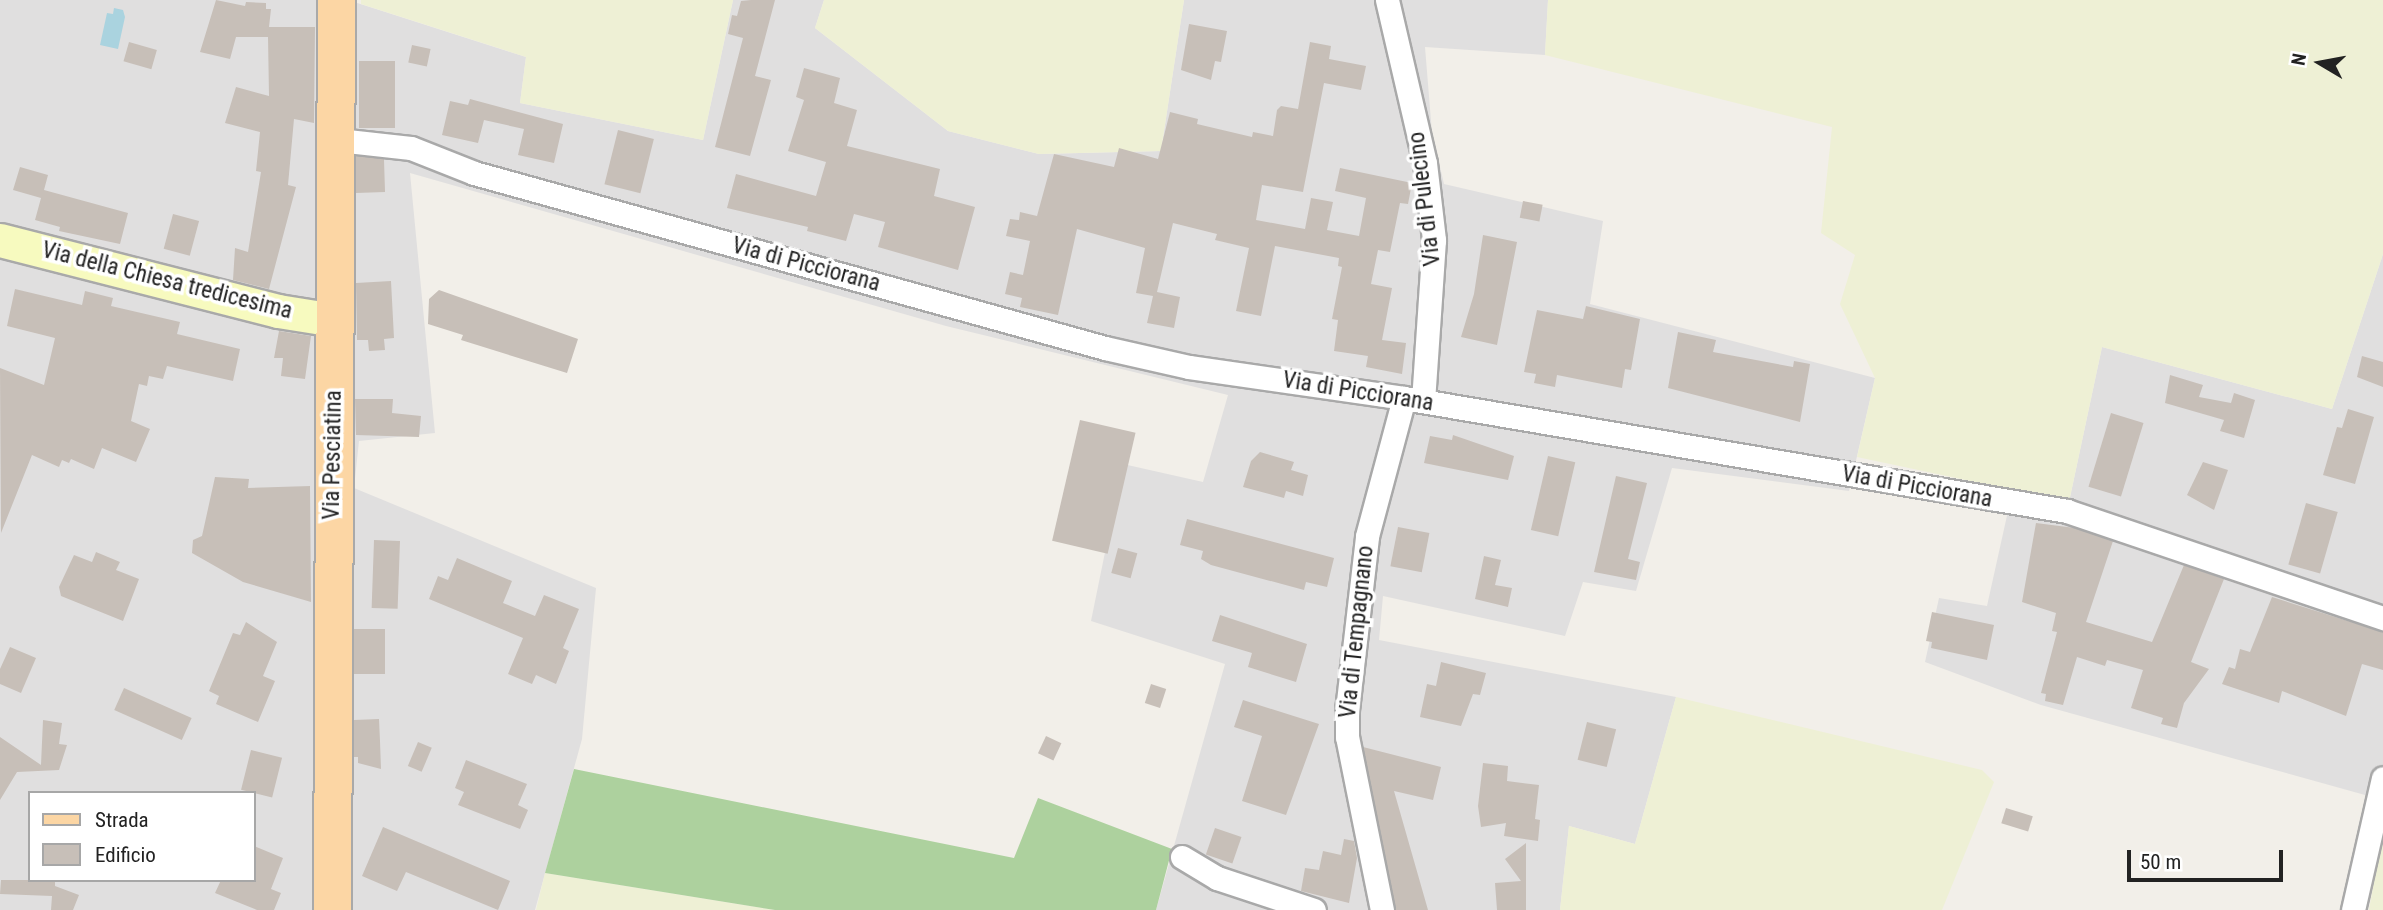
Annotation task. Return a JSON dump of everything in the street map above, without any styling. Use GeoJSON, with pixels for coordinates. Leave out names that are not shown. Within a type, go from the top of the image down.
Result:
{"type":"FeatureCollection","features":[{"type":"Feature","properties":{"kind":"main road","name":"Via Pesciatina"},"geometry":{"type":"LineString","coordinates":[[332,910],[337,0]]}},
{"type":"Feature","properties":{"kind":"street","name":"Via di Pulecino"},"geometry":{"type":"LineString","coordinates":[[1387,0],[1425,163],[1434,240],[1413,399]]}},
{"type":"Feature","properties":{"kind":"street","name":"Via di Picciorana"},"geometry":{"type":"LineString","coordinates":[[338,141],[411,148],[474,173],[1105,348],[1199,368],[1413,399],[2067,511],[2383,618]]}},
{"type":"Feature","properties":{"kind":"street","name":"Via della Chiesa tredicesima"},"geometry":{"type":"LineString","coordinates":[[0,240],[278,310],[334,320]]}},
{"type":"Feature","properties":{"kind":"street","name":"Via di Tempagnano"},"geometry":{"type":"LineString","coordinates":[[1382,910],[1347,737],[1347,710],[1367,536],[1413,399]]}},
{"type":"Feature","properties":{"kind":"street"},"geometry":{"type":"LineString","coordinates":[[2353,910],[2383,778]]}},
{"type":"Feature","properties":{"kind":"street"},"geometry":{"type":"LineString","coordinates":[[1182,857],[1217,878],[1314,910]]}},
{"type":"Feature","properties":{"kind":"shaded area"},"geometry":{"type":"Polygon","coordinates":[[[0,0],[348,0],[526,57],[520,103],[703,140],[733,0],[824,0],[815,28],[948,131],[1039,154],[1161,151],[1184,0],[1548,0],[1545,55],[1425,47],[1432,133],[1444,184],[1603,221],[1590,304],[1875,378],[1849,491],[1672,468],[1636,591],[1583,582],[1565,636],[1383,596],[1379,640],[1676,697],[1635,844],[1569,826],[1560,910],[1156,910],[1225,664],[1091,621],[1123,464],[1203,482],[1228,395],[946,326],[410,173],[435,433],[359,441],[354,488],[596,588],[582,739],[535,910],[0,910],[0,0]]]}},
{"type":"Feature","properties":{"kind":"shaded area"},"geometry":{"type":"Polygon","coordinates":[[[2383,254],[2383,800],[2041,705],[1925,662],[1939,598],[1987,606],[2012,493],[2069,502],[2102,347],[2332,409],[2383,254]]]}},
{"type":"Feature","properties":{"kind":"green space"},"geometry":{"type":"Polygon","coordinates":[[[361,0],[733,0],[703,140],[520,103],[526,57],[361,4],[361,0]]]}},
{"type":"Feature","properties":{"kind":"green space"},"geometry":{"type":"Polygon","coordinates":[[[824,0],[1184,0],[1161,151],[1039,154],[948,131],[815,28],[824,0]]]}},
{"type":"Feature","properties":{"kind":"green space"},"geometry":{"type":"Polygon","coordinates":[[[1548,0],[2383,0],[2383,254],[2332,409],[2102,347],[2069,502],[1857,457],[1875,378],[1840,304],[1855,255],[1821,233],[1832,127],[1545,55],[1548,0]]]}},
{"type":"Feature","properties":{"kind":"green space"},"geometry":{"type":"Polygon","coordinates":[[[1676,697],[1982,770],[1994,782],[1942,910],[1560,910],[1569,826],[1635,844],[1676,697]]]}},
{"type":"Feature","properties":{"kind":"green space"},"geometry":{"type":"Polygon","coordinates":[[[574,769],[1014,858],[1038,798],[1172,849],[1156,910],[775,910],[545,873],[574,769]]]}},
{"type":"Feature","properties":{"kind":"green space"},"geometry":{"type":"Polygon","coordinates":[[[2383,830],[2383,910],[2369,910],[2383,830]]]}},
{"type":"Feature","properties":{"kind":"green space"},"geometry":{"type":"Polygon","coordinates":[[[545,873],[775,910],[536,910],[545,873]]]}},
{"type":"Feature","properties":{"kind":"water"},"geometry":{"type":"Polygon","coordinates":[[[114,8],[123,10],[125,17],[118,49],[100,45],[107,13],[113,14],[114,8]]]}},
{"type":"Feature","properties":{"kind":"building"},"geometry":{"type":"Polygon","coordinates":[[[216,0],[245,6],[246,2],[266,3],[266,9],[271,9],[269,27],[315,27],[314,123],[294,119],[288,185],[296,187],[269,289],[233,280],[235,248],[248,252],[261,172],[256,171],[260,132],[225,123],[236,87],[269,96],[268,37],[236,37],[230,59],[200,52],[216,0]]]}},
{"type":"Feature","properties":{"kind":"building"},"geometry":{"type":"Polygon","coordinates":[[[775,0],[755,76],[771,80],[750,156],[715,147],[743,38],[728,34],[732,15],[737,16],[741,1],[775,0]]]}},
{"type":"Feature","properties":{"kind":"building"},"geometry":{"type":"Polygon","coordinates":[[[1189,24],[1227,31],[1221,62],[1215,61],[1211,80],[1181,70],[1189,24]]]}},
{"type":"Feature","properties":{"kind":"building"},"geometry":{"type":"Polygon","coordinates":[[[129,42],[157,50],[151,69],[123,61],[129,42]]]}},
{"type":"Feature","properties":{"kind":"building"},"geometry":{"type":"Polygon","coordinates":[[[1310,42],[1331,46],[1329,59],[1366,66],[1361,90],[1324,83],[1303,192],[1262,185],[1256,220],[1305,229],[1311,198],[1333,202],[1327,230],[1359,236],[1366,198],[1335,191],[1340,168],[1412,183],[1408,204],[1400,203],[1390,252],[1378,250],[1371,284],[1392,288],[1382,340],[1406,343],[1402,374],[1366,367],[1368,356],[1334,351],[1338,320],[1332,319],[1342,267],[1338,266],[1339,258],[1275,246],[1261,316],[1236,311],[1249,248],[1215,240],[1217,234],[1173,223],[1157,292],[1180,297],[1174,328],[1147,323],[1153,296],[1136,293],[1145,248],[1077,229],[1058,315],[1020,307],[1022,298],[1005,294],[1010,272],[1023,275],[1030,241],[1006,236],[1010,219],[1019,220],[1020,212],[1037,216],[1054,154],[1114,167],[1119,148],[1158,159],[1170,112],[1198,119],[1197,124],[1252,137],[1253,132],[1273,136],[1277,110],[1281,106],[1298,109],[1310,42]]]}},
{"type":"Feature","properties":{"kind":"building"},"geometry":{"type":"Polygon","coordinates":[[[412,45],[431,49],[427,67],[408,63],[412,45]]]}},
{"type":"Feature","properties":{"kind":"building"},"geometry":{"type":"Polygon","coordinates":[[[359,61],[395,61],[395,128],[359,128],[359,61]]]}},
{"type":"Feature","properties":{"kind":"building"},"geometry":{"type":"Polygon","coordinates":[[[804,68],[840,78],[834,103],[857,110],[847,146],[940,169],[934,196],[975,207],[958,270],[878,247],[885,222],[854,214],[846,241],[807,231],[808,227],[727,208],[736,174],[816,196],[826,162],[788,151],[804,100],[796,97],[804,68]]]}},
{"type":"Feature","properties":{"kind":"building"},"geometry":{"type":"Polygon","coordinates":[[[470,99],[563,124],[554,163],[518,155],[524,129],[484,120],[478,143],[442,135],[450,101],[468,105],[470,99]]]}},
{"type":"Feature","properties":{"kind":"building"},"geometry":{"type":"Polygon","coordinates":[[[618,130],[654,139],[640,193],[604,184],[618,130]]]}},
{"type":"Feature","properties":{"kind":"building"},"geometry":{"type":"Polygon","coordinates":[[[356,156],[384,159],[385,192],[356,193],[356,156]]]}},
{"type":"Feature","properties":{"kind":"building"},"geometry":{"type":"Polygon","coordinates":[[[20,167],[48,175],[44,190],[128,213],[120,244],[59,231],[60,227],[35,220],[41,198],[13,190],[20,167]]]}},
{"type":"Feature","properties":{"kind":"building"},"geometry":{"type":"Polygon","coordinates":[[[1523,201],[1543,205],[1539,222],[1520,218],[1523,201]]]}},
{"type":"Feature","properties":{"kind":"building"},"geometry":{"type":"Polygon","coordinates":[[[173,214],[199,221],[190,256],[164,249],[173,214]]]}},
{"type":"Feature","properties":{"kind":"building"},"geometry":{"type":"Polygon","coordinates":[[[1483,235],[1517,242],[1497,345],[1461,337],[1474,294],[1483,235]]]}},
{"type":"Feature","properties":{"kind":"building"},"geometry":{"type":"Polygon","coordinates":[[[391,281],[394,338],[384,339],[385,350],[369,351],[368,340],[357,340],[356,283],[391,281]]]}},
{"type":"Feature","properties":{"kind":"building"},"geometry":{"type":"Polygon","coordinates":[[[15,289],[82,305],[85,291],[113,298],[111,306],[180,322],[177,334],[240,349],[233,381],[167,366],[163,379],[149,376],[147,386],[139,384],[131,421],[150,429],[136,462],[102,448],[94,469],[71,459],[69,463],[62,460],[59,467],[32,455],[1,533],[0,368],[44,385],[55,338],[7,326],[15,289]]]}},
{"type":"Feature","properties":{"kind":"building"},"geometry":{"type":"Polygon","coordinates":[[[439,290],[578,339],[567,373],[461,340],[463,335],[428,324],[429,299],[439,290]]]}},
{"type":"Feature","properties":{"kind":"building"},"geometry":{"type":"Polygon","coordinates":[[[1586,306],[1640,319],[1631,370],[1625,369],[1622,388],[1557,375],[1555,387],[1534,383],[1536,374],[1524,372],[1537,310],[1583,319],[1586,306]]]}},
{"type":"Feature","properties":{"kind":"building"},"geometry":{"type":"Polygon","coordinates":[[[279,331],[311,336],[305,379],[281,376],[283,358],[274,358],[279,331]]]}},
{"type":"Feature","properties":{"kind":"building"},"geometry":{"type":"Polygon","coordinates":[[[1678,332],[1716,340],[1713,352],[1793,367],[1794,361],[1810,364],[1800,422],[1668,388],[1678,332]]]}},
{"type":"Feature","properties":{"kind":"building"},"geometry":{"type":"Polygon","coordinates":[[[2362,356],[2383,362],[2383,387],[2357,377],[2362,356]]]}},
{"type":"Feature","properties":{"kind":"building"},"geometry":{"type":"Polygon","coordinates":[[[2170,375],[2203,385],[2199,397],[2231,403],[2234,393],[2255,400],[2244,438],[2220,431],[2224,420],[2165,403],[2170,375]]]}},
{"type":"Feature","properties":{"kind":"building"},"geometry":{"type":"Polygon","coordinates":[[[355,399],[393,399],[392,413],[421,416],[419,437],[356,435],[355,399]]]}},
{"type":"Feature","properties":{"kind":"building"},"geometry":{"type":"Polygon","coordinates":[[[2348,409],[2374,417],[2355,484],[2323,475],[2337,427],[2342,428],[2348,409]]]}},
{"type":"Feature","properties":{"kind":"building"},"geometry":{"type":"Polygon","coordinates":[[[2111,413],[2144,423],[2121,497],[2088,487],[2111,413]]]}},
{"type":"Feature","properties":{"kind":"building"},"geometry":{"type":"Polygon","coordinates":[[[1080,420],[1136,433],[1108,554],[1052,541],[1080,420]]]}},
{"type":"Feature","properties":{"kind":"building"},"geometry":{"type":"Polygon","coordinates":[[[1453,435],[1514,456],[1508,480],[1424,463],[1430,436],[1452,440],[1453,435]]]}},
{"type":"Feature","properties":{"kind":"building"},"geometry":{"type":"Polygon","coordinates":[[[1260,452],[1294,462],[1291,470],[1308,475],[1303,496],[1286,491],[1284,498],[1243,487],[1251,461],[1260,452]]]}},
{"type":"Feature","properties":{"kind":"building"},"geometry":{"type":"Polygon","coordinates":[[[1548,456],[1575,462],[1558,536],[1531,530],[1548,456]]]}},
{"type":"Feature","properties":{"kind":"building"},"geometry":{"type":"Polygon","coordinates":[[[2203,462],[2228,470],[2214,510],[2187,495],[2203,462]]]}},
{"type":"Feature","properties":{"kind":"building"},"geometry":{"type":"Polygon","coordinates":[[[1616,476],[1647,483],[1628,559],[1640,562],[1636,580],[1594,572],[1616,476]]]}},
{"type":"Feature","properties":{"kind":"building"},"geometry":{"type":"Polygon","coordinates":[[[215,477],[249,479],[248,488],[310,486],[311,602],[243,582],[192,553],[193,540],[202,536],[215,477]]]}},
{"type":"Feature","properties":{"kind":"building"},"geometry":{"type":"Polygon","coordinates":[[[2306,503],[2338,512],[2320,574],[2288,565],[2306,503]]]}},
{"type":"Feature","properties":{"kind":"building"},"geometry":{"type":"Polygon","coordinates":[[[1187,519],[1334,558],[1327,587],[1306,582],[1304,590],[1211,565],[1201,559],[1203,551],[1180,545],[1187,519]]]}},
{"type":"Feature","properties":{"kind":"building"},"geometry":{"type":"Polygon","coordinates":[[[2036,523],[2075,528],[2113,541],[2086,622],[2152,642],[2184,565],[2224,579],[2191,662],[2209,669],[2184,703],[2177,728],[2161,724],[2163,718],[2131,708],[2143,670],[2107,660],[2105,666],[2077,657],[2063,705],[2045,701],[2046,694],[2041,693],[2057,632],[2052,631],[2056,613],[2022,602],[2036,523]]]}},
{"type":"Feature","properties":{"kind":"building"},"geometry":{"type":"Polygon","coordinates":[[[1398,527],[1429,533],[1422,572],[1390,566],[1398,527]]]}},
{"type":"Feature","properties":{"kind":"building"},"geometry":{"type":"Polygon","coordinates":[[[374,540],[400,541],[398,609],[372,608],[374,540]]]}},
{"type":"Feature","properties":{"kind":"building"},"geometry":{"type":"Polygon","coordinates":[[[1118,548],[1137,553],[1131,578],[1111,573],[1118,548]]]}},
{"type":"Feature","properties":{"kind":"building"},"geometry":{"type":"Polygon","coordinates":[[[96,552],[120,562],[116,570],[139,579],[123,621],[61,596],[59,587],[74,555],[92,562],[96,552]]]}},
{"type":"Feature","properties":{"kind":"building"},"geometry":{"type":"Polygon","coordinates":[[[1484,556],[1501,560],[1495,585],[1512,588],[1508,607],[1475,599],[1484,556]]]}},
{"type":"Feature","properties":{"kind":"building"},"geometry":{"type":"Polygon","coordinates":[[[457,558],[512,581],[503,603],[535,616],[544,595],[579,609],[563,648],[569,651],[556,684],[536,675],[532,684],[508,674],[523,638],[429,599],[438,576],[448,580],[457,558]]]}},
{"type":"Feature","properties":{"kind":"building"},"geometry":{"type":"Polygon","coordinates":[[[2272,597],[2383,632],[2383,670],[2362,664],[2346,716],[2282,691],[2279,703],[2222,684],[2229,667],[2235,669],[2240,649],[2250,652],[2272,597]]]}},
{"type":"Feature","properties":{"kind":"building"},"geometry":{"type":"Polygon","coordinates":[[[1932,612],[1994,625],[1987,660],[1931,648],[1932,642],[1926,641],[1932,612]]]}},
{"type":"Feature","properties":{"kind":"building"},"geometry":{"type":"Polygon","coordinates":[[[1220,615],[1307,644],[1296,682],[1248,667],[1252,653],[1212,641],[1220,615]]]}},
{"type":"Feature","properties":{"kind":"building"},"geometry":{"type":"Polygon","coordinates":[[[246,622],[277,642],[263,676],[275,681],[258,722],[216,704],[219,696],[209,691],[233,633],[240,635],[246,622]]]}},
{"type":"Feature","properties":{"kind":"building"},"geometry":{"type":"Polygon","coordinates":[[[354,629],[385,629],[385,674],[354,674],[354,629]]]}},
{"type":"Feature","properties":{"kind":"building"},"geometry":{"type":"Polygon","coordinates":[[[10,647],[36,658],[21,693],[0,684],[0,669],[10,647]]]}},
{"type":"Feature","properties":{"kind":"building"},"geometry":{"type":"Polygon","coordinates":[[[1441,662],[1486,673],[1480,695],[1473,694],[1461,726],[1420,717],[1427,684],[1436,686],[1441,662]]]}},
{"type":"Feature","properties":{"kind":"building"},"geometry":{"type":"Polygon","coordinates":[[[1151,684],[1166,689],[1160,708],[1145,703],[1151,684]]]}},
{"type":"Feature","properties":{"kind":"building"},"geometry":{"type":"Polygon","coordinates":[[[124,688],[192,718],[182,740],[114,710],[124,688]]]}},
{"type":"Feature","properties":{"kind":"building"},"geometry":{"type":"Polygon","coordinates":[[[1243,700],[1319,724],[1286,815],[1242,801],[1262,736],[1234,727],[1243,700]]]}},
{"type":"Feature","properties":{"kind":"building"},"geometry":{"type":"Polygon","coordinates":[[[379,719],[381,769],[358,763],[358,757],[354,757],[354,720],[379,719]]]}},
{"type":"Feature","properties":{"kind":"building"},"geometry":{"type":"Polygon","coordinates":[[[43,720],[62,723],[59,744],[67,745],[59,770],[17,772],[0,800],[0,737],[41,765],[43,720]]]}},
{"type":"Feature","properties":{"kind":"building"},"geometry":{"type":"Polygon","coordinates":[[[1587,722],[1616,729],[1607,767],[1578,760],[1587,722]]]}},
{"type":"Feature","properties":{"kind":"building"},"geometry":{"type":"Polygon","coordinates":[[[1046,736],[1061,743],[1053,760],[1038,753],[1046,736]]]}},
{"type":"Feature","properties":{"kind":"building"},"geometry":{"type":"Polygon","coordinates":[[[418,742],[432,748],[422,772],[408,766],[418,742]]]}},
{"type":"Feature","properties":{"kind":"building"},"geometry":{"type":"Polygon","coordinates":[[[1363,747],[1441,767],[1433,800],[1394,791],[1428,910],[1396,910],[1363,747]]]}},
{"type":"Feature","properties":{"kind":"building"},"geometry":{"type":"Polygon","coordinates":[[[251,750],[282,758],[272,798],[256,794],[256,791],[241,790],[251,750]]]}},
{"type":"Feature","properties":{"kind":"building"},"geometry":{"type":"Polygon","coordinates":[[[466,760],[527,784],[518,805],[528,810],[520,829],[458,805],[464,792],[455,788],[466,760]]]}},
{"type":"Feature","properties":{"kind":"building"},"geometry":{"type":"Polygon","coordinates":[[[1483,763],[1508,766],[1507,781],[1539,785],[1535,819],[1540,820],[1538,841],[1504,836],[1506,823],[1481,827],[1478,806],[1483,763]]]}},
{"type":"Feature","properties":{"kind":"building"},"geometry":{"type":"Polygon","coordinates":[[[2006,808],[2033,816],[2028,831],[2001,823],[2006,808]]]}},
{"type":"Feature","properties":{"kind":"building"},"geometry":{"type":"Polygon","coordinates":[[[383,827],[510,881],[498,910],[406,872],[397,891],[362,876],[383,827]]]}},
{"type":"Feature","properties":{"kind":"building"},"geometry":{"type":"Polygon","coordinates":[[[1215,828],[1241,837],[1232,864],[1206,854],[1215,828]]]}},
{"type":"Feature","properties":{"kind":"building"},"geometry":{"type":"Polygon","coordinates":[[[1344,839],[1354,841],[1357,858],[1349,903],[1301,891],[1305,868],[1319,870],[1323,851],[1341,855],[1344,839]]]}},
{"type":"Feature","properties":{"kind":"building"},"geometry":{"type":"Polygon","coordinates":[[[1526,843],[1526,910],[1497,910],[1495,883],[1521,881],[1505,859],[1526,843]]]}},
{"type":"Feature","properties":{"kind":"building"},"geometry":{"type":"Polygon","coordinates":[[[256,847],[283,858],[271,889],[281,893],[274,910],[257,910],[215,893],[220,882],[256,882],[256,847]]]}},
{"type":"Feature","properties":{"kind":"building"},"geometry":{"type":"Polygon","coordinates":[[[1,880],[28,880],[55,882],[55,886],[79,895],[73,910],[51,910],[52,896],[0,894],[1,880]]]}}]}
